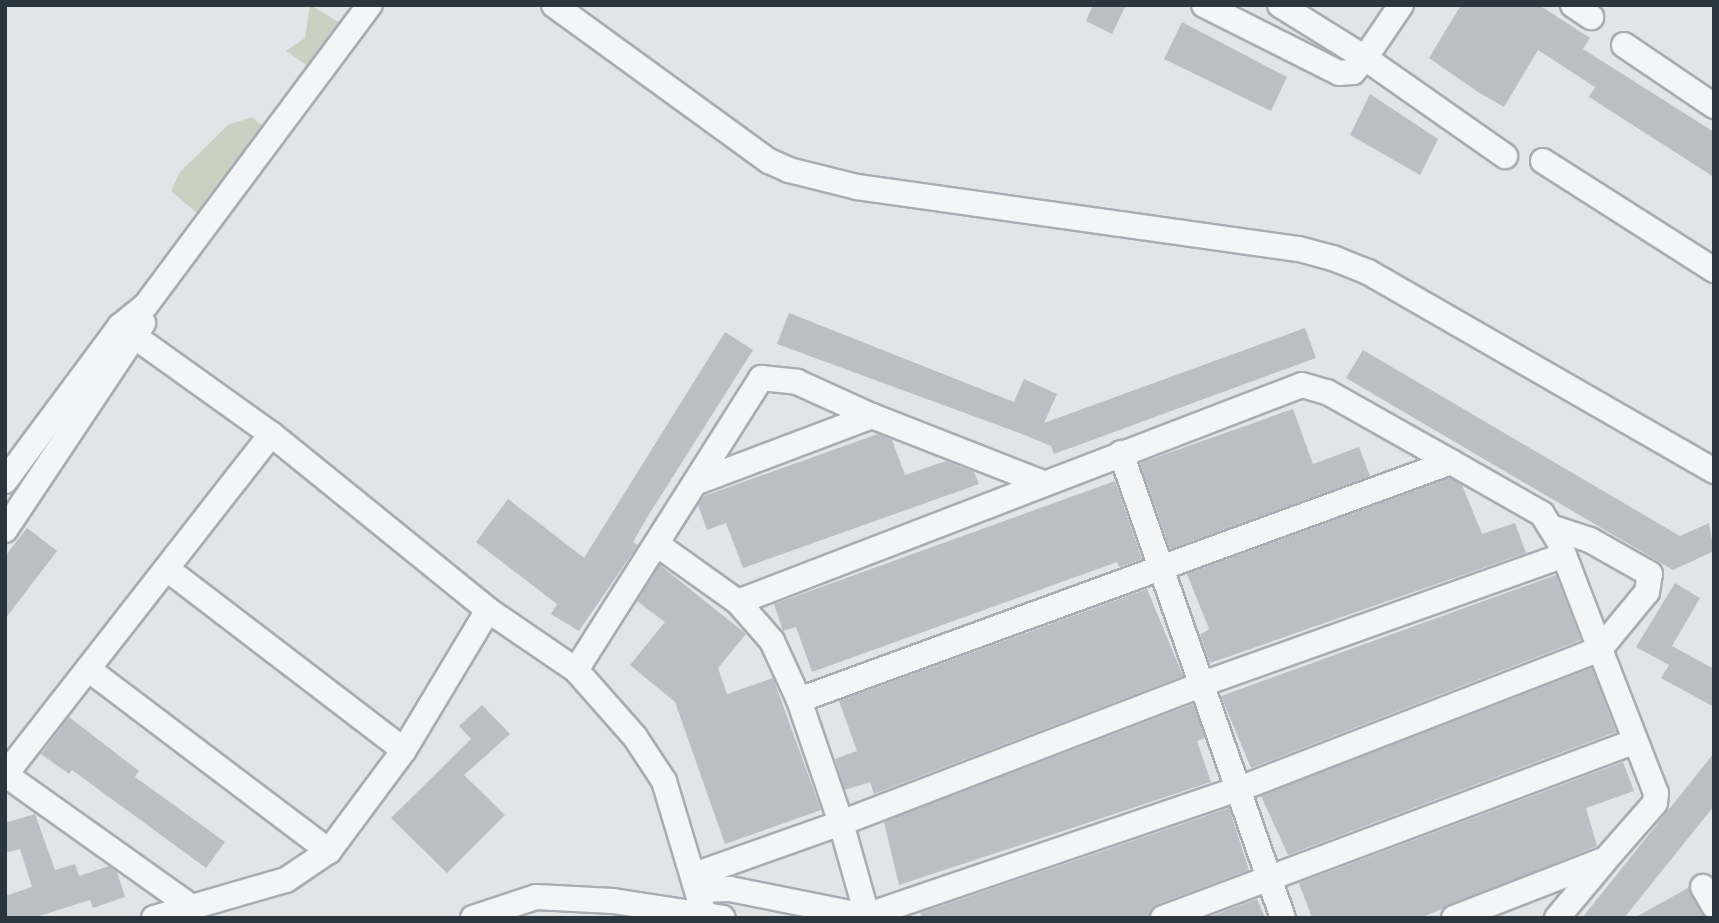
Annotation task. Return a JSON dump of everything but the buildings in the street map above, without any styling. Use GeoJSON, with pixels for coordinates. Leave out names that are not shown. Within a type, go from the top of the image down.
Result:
{"type":"FeatureCollection","features":[{"type":"Feature","properties":{"kind":"street"},"geometry":{"type":"LineString","coordinates":[[5,530],[146,305],[370,5]]}},
{"type":"Feature","properties":{"kind":"street"},"geometry":{"type":"LineString","coordinates":[[554,5],[769,161],[789,170],[857,187],[1299,249],[1333,258],[1368,272],[1714,471]]}},
{"type":"Feature","properties":{"kind":"street"},"geometry":{"type":"LineString","coordinates":[[1204,5],[1339,73],[1353,72],[1401,5]]}},
{"type":"Feature","properties":{"kind":"street"},"geometry":{"type":"LineString","coordinates":[[1280,5],[1365,58],[1505,156]]}},
{"type":"Feature","properties":{"kind":"street"},"geometry":{"type":"LineString","coordinates":[[1624,45],[1714,106]]}},
{"type":"Feature","properties":{"kind":"street"},"geometry":{"type":"LineString","coordinates":[[1543,161],[1714,270]]}},
{"type":"Feature","properties":{"kind":"street"},"geometry":{"type":"LineString","coordinates":[[129,331],[271,434],[488,610],[576,670],[635,737],[664,781],[710,917],[568,908],[536,897],[473,918]]}},
{"type":"Feature","properties":{"kind":"street"},"geometry":{"type":"LineString","coordinates":[[5,481],[129,331]]}},
{"type":"Feature","properties":{"kind":"street"},"geometry":{"type":"LineString","coordinates":[[576,670],[700,481],[761,378],[796,382],[872,416],[1040,482]]}},
{"type":"Feature","properties":{"kind":"street"},"geometry":{"type":"LineString","coordinates":[[696,882],[871,916],[1241,788],[1600,649],[1647,592],[1650,574],[1590,540],[1554,527],[1522,499],[1310,385],[1040,482],[738,602]]}},
{"type":"Feature","properties":{"kind":"street"},"geometry":{"type":"LineString","coordinates":[[700,481],[872,416]]}},
{"type":"Feature","properties":{"kind":"street"},"geometry":{"type":"LineString","coordinates":[[190,906],[6,775],[271,434]]}},
{"type":"Feature","properties":{"kind":"street"},"geometry":{"type":"LineString","coordinates":[[1121,453],[1205,683],[1283,918]]}},
{"type":"Feature","properties":{"kind":"street"},"geometry":{"type":"LineString","coordinates":[[799,700],[1451,462]]}},
{"type":"Feature","properties":{"kind":"street"},"geometry":{"type":"LineString","coordinates":[[1554,527],[1633,742],[1656,793],[1655,803],[1557,918]]}},
{"type":"Feature","properties":{"kind":"street"},"geometry":{"type":"LineString","coordinates":[[658,545],[738,602],[772,641],[799,700],[871,916]]}},
{"type":"Feature","properties":{"kind":"street"},"geometry":{"type":"LineString","coordinates":[[696,882],[841,823],[1205,683],[1564,555]]}},
{"type":"Feature","properties":{"kind":"street"},"geometry":{"type":"LineString","coordinates":[[167,569],[404,750]]}},
{"type":"Feature","properties":{"kind":"street"},"geometry":{"type":"LineString","coordinates":[[154,918],[286,880],[329,851],[404,750],[488,610]]}},
{"type":"Feature","properties":{"kind":"street"},"geometry":{"type":"LineString","coordinates":[[88,669],[329,851]]}},
{"type":"Feature","properties":{"kind":"street"},"geometry":{"type":"LineString","coordinates":[[1163,918],[1633,742]]}},
{"type":"Feature","properties":{"kind":"street"},"geometry":{"type":"LineString","coordinates":[[1454,918],[1606,859]]}},
{"type":"Feature","properties":{"kind":"shaded area"},"geometry":{"type":"Polygon","coordinates":[[[310,5],[344,25],[312,69],[286,51],[305,38],[310,5]]]}},
{"type":"Feature","properties":{"kind":"shaded area"},"geometry":{"type":"Polygon","coordinates":[[[252,117],[264,127],[197,213],[171,191],[180,172],[228,125],[252,117]]]}}]}
